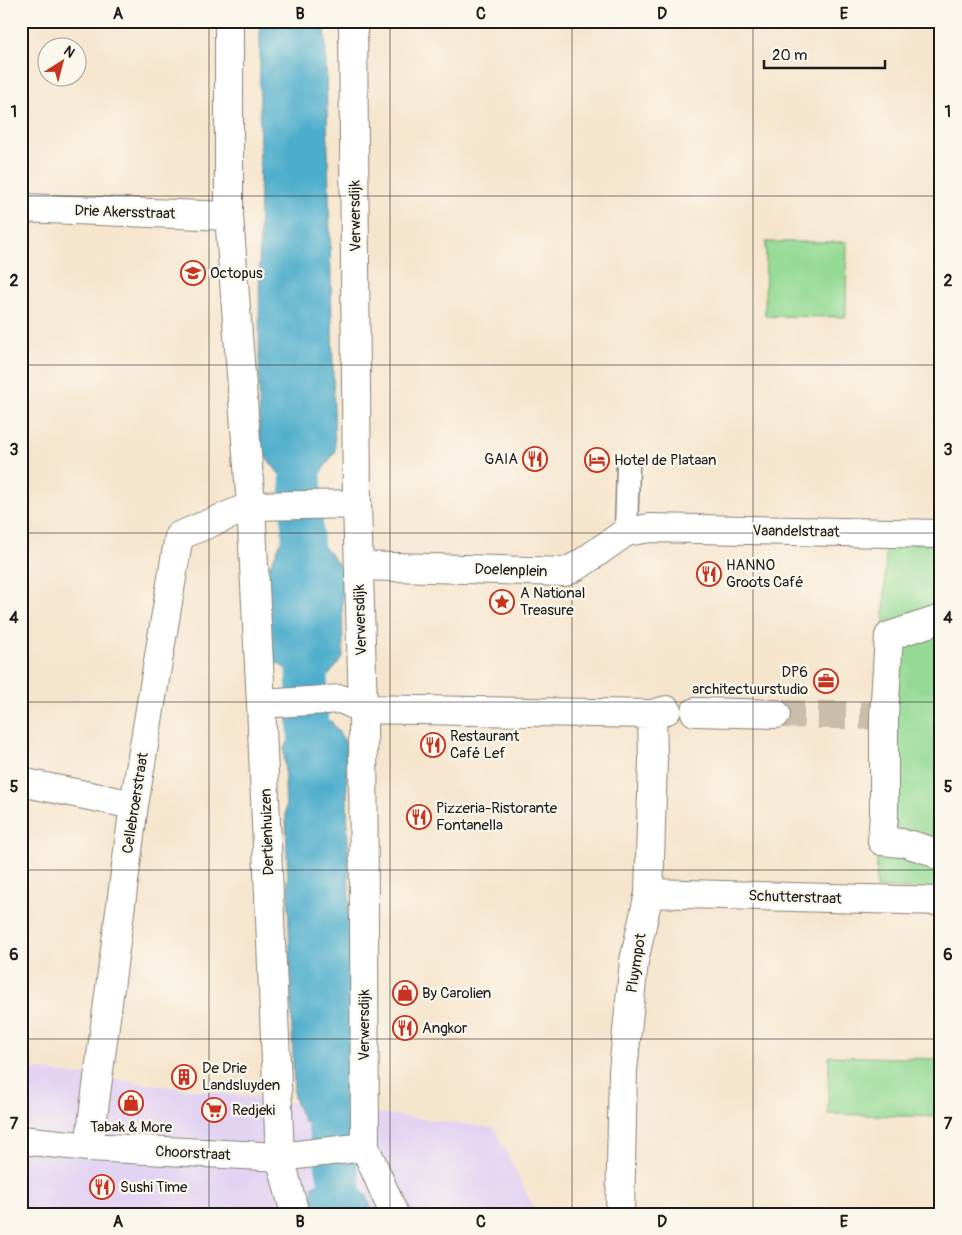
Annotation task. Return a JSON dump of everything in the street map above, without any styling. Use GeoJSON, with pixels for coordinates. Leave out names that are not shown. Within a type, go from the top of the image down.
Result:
{"type":"FeatureCollection","features":[{"type":"Feature","properties":{"kind":"street"},"geometry":{"type":"LineString","coordinates":[[228,21],[229,216],[262,506],[345,504]]}},
{"type":"Feature","properties":{"kind":"street","name":"Verwersdijk"},"geometry":{"type":"LineString","coordinates":[[353,21],[345,504],[359,566],[352,704],[356,1148],[394,1214]]}},
{"type":"Feature","properties":{"kind":"street","name":"Drie Akersstraat"},"geometry":{"type":"LineString","coordinates":[[21,208],[229,216]]}},
{"type":"Feature","properties":{"kind":"street","name":"Dertienhuizen"},"geometry":{"type":"LineString","coordinates":[[262,506],[274,703],[289,1156],[295,1214]]}},
{"type":"Feature","properties":{"kind":"street","name":"Cellebroerstraat"},"geometry":{"type":"LineString","coordinates":[[89,1147],[134,805],[179,536],[262,506]]}},
{"type":"Feature","properties":{"kind":"street","name":"Vaandelstraat"},"geometry":{"type":"LineString","coordinates":[[638,530],[941,534]]}},
{"type":"Feature","properties":{"kind":"street","name":"Doelenplein"},"geometry":{"type":"LineString","coordinates":[[359,566],[565,572],[638,530]]}},
{"type":"Feature","properties":{"kind":"street"},"geometry":{"type":"LineString","coordinates":[[941,619],[889,636],[884,716],[884,815],[882,841],[906,844],[931,851],[941,857]]}},
{"type":"Feature","properties":{"kind":"street"},"geometry":{"type":"LineString","coordinates":[[274,703],[352,704]]}},
{"type":"Feature","properties":{"kind":"street","name":"Pluympot"},"geometry":{"type":"LineString","coordinates":[[352,704],[659,712],[653,759],[649,893],[634,961],[624,1062],[620,1214]]}},
{"type":"Feature","properties":{"kind":"street"},"geometry":{"type":"LineString","coordinates":[[695,712],[776,714]]}},
{"type":"Feature","properties":{"kind":"street"},"geometry":{"type":"LineString","coordinates":[[21,782],[134,805]]}},
{"type":"Feature","properties":{"kind":"street","name":"Schutterstraat"},"geometry":{"type":"LineString","coordinates":[[649,893],[941,901]]}},
{"type":"Feature","properties":{"kind":"street","name":"Choorstraat"},"geometry":{"type":"LineString","coordinates":[[21,1140],[89,1147],[289,1156],[356,1148]]}},
{"type":"Feature","properties":{"kind":"lane"},"geometry":{"type":"LineString","coordinates":[[628,467],[638,530]]}},
{"type":"Feature","properties":{"kind":"shaded area"},"geometry":{"type":"Polygon","coordinates":[[[21,1068],[494,1128],[537,1214],[21,1214],[21,1068]]]}},
{"type":"Feature","properties":{"kind":"green space"},"geometry":{"type":"Polygon","coordinates":[[[766,242],[847,242],[846,317],[765,316],[766,242]]]}},
{"type":"Feature","properties":{"kind":"green space"},"geometry":{"type":"Polygon","coordinates":[[[886,542],[941,544],[941,890],[876,888],[886,542]]]}},
{"type":"Feature","properties":{"kind":"green space"},"geometry":{"type":"Polygon","coordinates":[[[829,1056],[941,1059],[941,1117],[828,1114],[829,1056]]]}},
{"type":"Feature","properties":{"kind":"water"},"geometry":{"type":"Polygon","coordinates":[[[260,21],[325,21],[335,452],[314,482],[285,481],[259,449],[260,21]]]}},
{"type":"Feature","properties":{"kind":"water"},"geometry":{"type":"Polygon","coordinates":[[[285,534],[314,534],[342,569],[343,657],[329,675],[298,677],[273,660],[266,573],[285,534]]]}},
{"type":"Feature","properties":{"kind":"water"},"geometry":{"type":"Polygon","coordinates":[[[331,721],[346,743],[353,1088],[336,1116],[304,1122],[294,1098],[284,748],[301,723],[331,721]]]}},
{"type":"Feature","properties":{"kind":"water"},"geometry":{"type":"Polygon","coordinates":[[[343,1179],[366,1195],[374,1214],[310,1214],[313,1185],[343,1179]]]}},
{"type":"Feature","properties":{"kind":"waterway"},"geometry":{"type":"LineString","coordinates":[[299,424],[310,781]]}},
{"type":"Feature","properties":{"kind":"waterway"},"geometry":{"type":"LineString","coordinates":[[319,1059],[320,1079],[345,1214]]}},
{"type":"Feature","properties":{"kind":"tunnel"},"geometry":{"type":"LineString","coordinates":[[776,714],[884,716]]}},
{"type":"Feature","properties":{"kind":"place","name":"Octopus"},"geometry":{"type":"Point","coordinates":[193,273]}},
{"type":"Feature","properties":{"kind":"place","name":"GAIA"},"geometry":{"type":"Point","coordinates":[535,459]}},
{"type":"Feature","properties":{"kind":"place","name":"Hotel de Plataan"},"geometry":{"type":"Point","coordinates":[597,460]}},
{"type":"Feature","properties":{"kind":"place","name":"HANNO Groots Café"},"geometry":{"type":"Point","coordinates":[709,574]}},
{"type":"Feature","properties":{"kind":"place","name":"A National Treasure"},"geometry":{"type":"Point","coordinates":[502,602]}},
{"type":"Feature","properties":{"kind":"place","name":"DP6 architectuurstudio"},"geometry":{"type":"Point","coordinates":[826,681]}},
{"type":"Feature","properties":{"kind":"place","name":"Restaurant Café Lef"},"geometry":{"type":"Point","coordinates":[433,745]}},
{"type":"Feature","properties":{"kind":"place","name":"Pizzeria-Ristorante Fontanella"},"geometry":{"type":"Point","coordinates":[419,817]}},
{"type":"Feature","properties":{"kind":"place","name":"By Carolien"},"geometry":{"type":"Point","coordinates":[405,993]}},
{"type":"Feature","properties":{"kind":"place","name":"Angkor"},"geometry":{"type":"Point","coordinates":[405,1028]}},
{"type":"Feature","properties":{"kind":"place","name":"De Drie Landsluyden"},"geometry":{"type":"Point","coordinates":[184,1077]}},
{"type":"Feature","properties":{"kind":"place","name":"Tabak & More"},"geometry":{"type":"Point","coordinates":[131,1103]}},
{"type":"Feature","properties":{"kind":"place","name":"Redjeki"},"geometry":{"type":"Point","coordinates":[214,1110]}},
{"type":"Feature","properties":{"kind":"place","name":"Sushi Time"},"geometry":{"type":"Point","coordinates":[102,1187]}}]}
